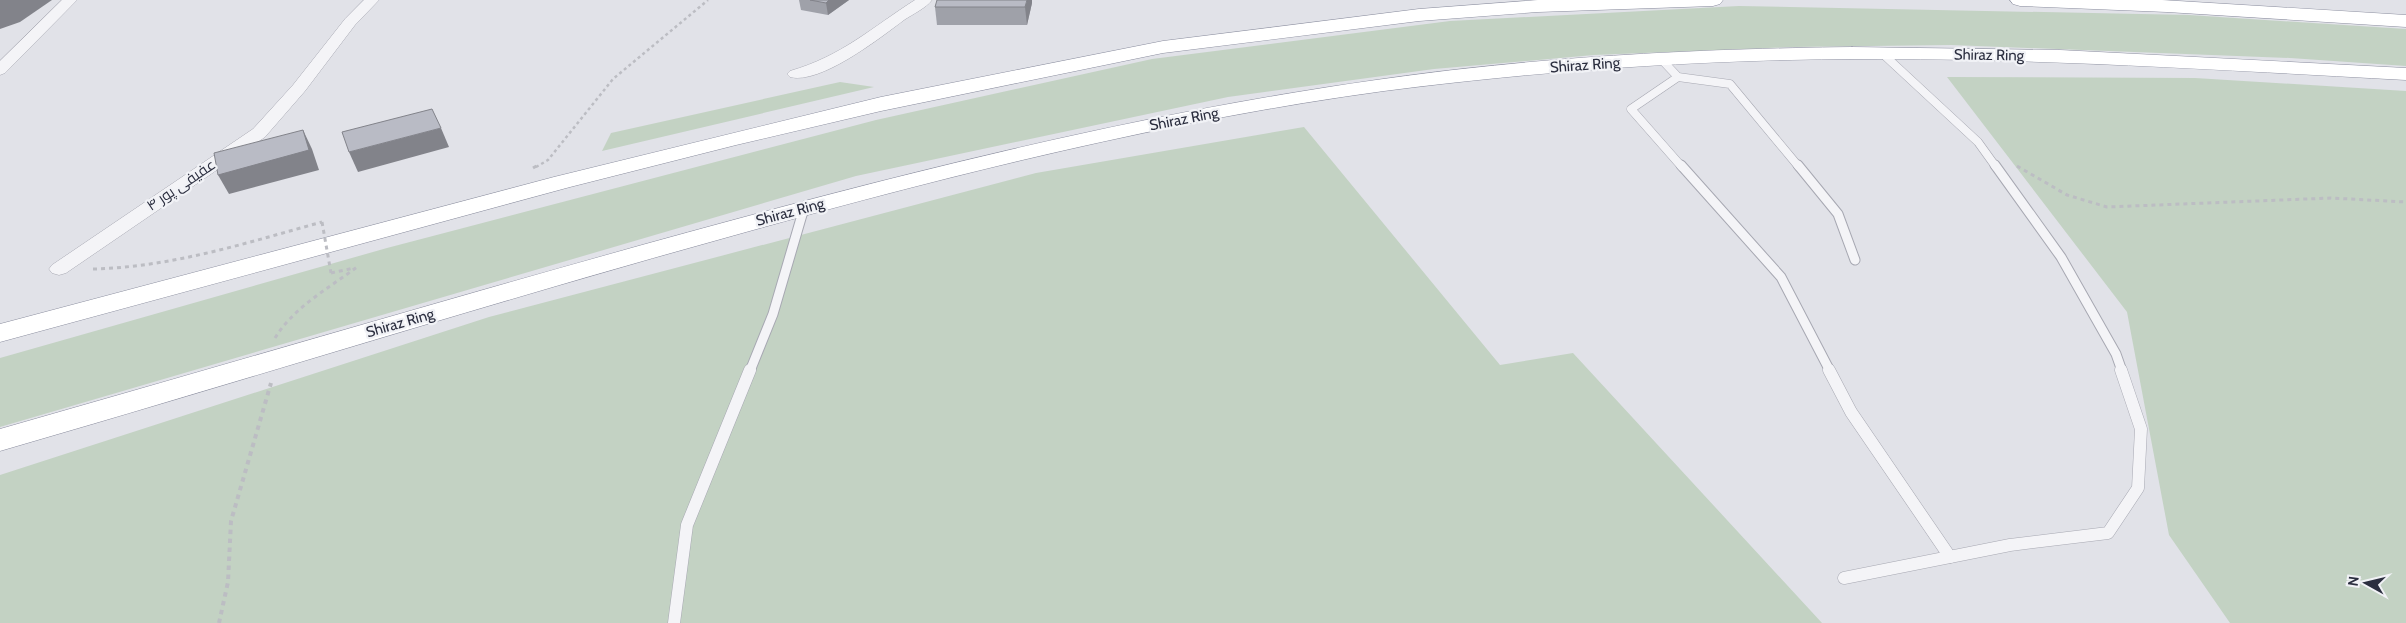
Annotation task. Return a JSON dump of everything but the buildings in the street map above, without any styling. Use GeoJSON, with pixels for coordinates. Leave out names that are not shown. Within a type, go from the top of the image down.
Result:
{"type":"FeatureCollection","features":[{"type":"Feature","properties":{"kind":"highway"},"geometry":{"type":"LineString","coordinates":[[0,333],[553,184],[734,139],[881,104],[1163,48],[1317,27],[1477,10],[1713,0]]}},
{"type":"Feature","properties":{"kind":"highway"},"geometry":{"type":"LineString","coordinates":[[2020,0],[2167,6],[2406,21]]}},
{"type":"Feature","properties":{"kind":"highway","name":"Shiraz Ring"},"geometry":{"type":"LineString","coordinates":[[0,440],[601,264],[972,164],[1208,114],[1379,86],[1565,65],[1662,60],[1883,54],[2051,56],[2406,74]]}},
{"type":"Feature","properties":{"kind":"street"},"geometry":{"type":"LineString","coordinates":[[0,70],[70,0]]}},
{"type":"Feature","properties":{"kind":"street","name":"عفیفی پور ۴"},"geometry":{"type":"LineString","coordinates":[[59,269],[259,133],[300,88],[350,22],[372,0]]}},
{"type":"Feature","properties":{"kind":"street"},"geometry":{"type":"LineString","coordinates":[[795,74],[833,63],[854,52],[925,0]]}},
{"type":"Feature","properties":{"kind":"lane"},"geometry":{"type":"LineString","coordinates":[[1844,578],[2010,545],[2108,533],[2138,488],[2141,429],[2116,354],[2061,258],[1978,142],[1883,54]]}},
{"type":"Feature","properties":{"kind":"lane"},"geometry":{"type":"LineString","coordinates":[[1662,60],[1678,76],[1730,84],[1838,214],[1855,260]]}},
{"type":"Feature","properties":{"kind":"lane"},"geometry":{"type":"LineString","coordinates":[[1678,76],[1631,109],[1781,277],[1852,412],[1950,557]]}},
{"type":"Feature","properties":{"kind":"lane"},"geometry":{"type":"LineString","coordinates":[[674,623],[687,525],[774,314],[804,208]]}},
{"type":"Feature","properties":{"kind":"path"},"geometry":{"type":"LineString","coordinates":[[530,170],[548,160],[613,80],[708,0]]}},
{"type":"Feature","properties":{"kind":"path"},"geometry":{"type":"LineString","coordinates":[[2010,162],[2067,195],[2106,207],[2331,198],[2406,202]]}},
{"type":"Feature","properties":{"kind":"path"},"geometry":{"type":"LineString","coordinates":[[59,269],[136,268],[285,234],[322,222],[331,273],[357,267],[295,315],[278,330],[275,339]]}},
{"type":"Feature","properties":{"kind":"path"},"geometry":{"type":"LineString","coordinates":[[319,232],[327,230]]}},
{"type":"Feature","properties":{"kind":"path"},"geometry":{"type":"LineString","coordinates":[[219,623],[228,582],[231,521],[271,382]]}},
{"type":"Feature","properties":{"kind":"green space"},"geometry":{"type":"Polygon","coordinates":[[[1739,6],[2189,15],[2406,29],[2406,66],[2290,58],[1951,45],[1791,47],[1594,55],[1434,69],[1228,97],[856,176],[0,427],[0,358],[387,248],[876,120],[1152,59],[1450,21],[1739,6]]]}},
{"type":"Feature","properties":{"kind":"green space"},"geometry":{"type":"Polygon","coordinates":[[[1947,77],[2195,78],[2406,91],[2406,623],[2230,623],[2169,535],[2127,312],[1947,77]]]}},
{"type":"Feature","properties":{"kind":"green space"},"geometry":{"type":"Polygon","coordinates":[[[840,82],[874,87],[602,151],[611,133],[840,82]]]}},
{"type":"Feature","properties":{"kind":"green space"},"geometry":{"type":"Polygon","coordinates":[[[1304,127],[1500,365],[1573,353],[1822,623],[0,623],[0,475],[489,317],[1036,173],[1304,127]]]}}]}
